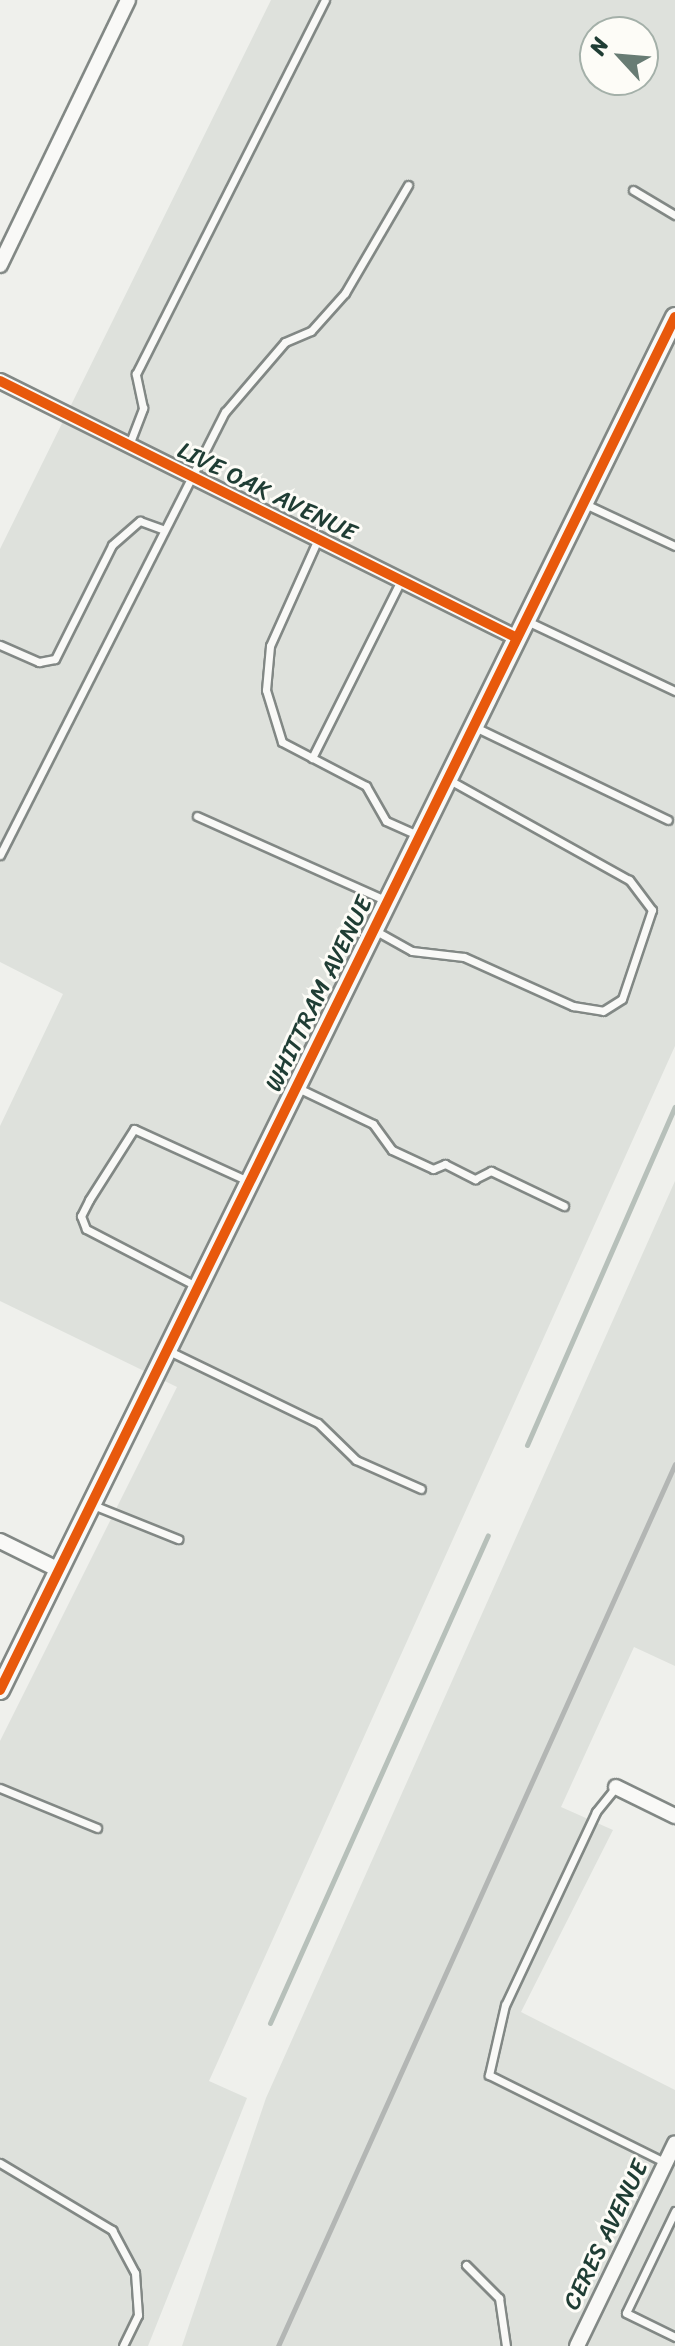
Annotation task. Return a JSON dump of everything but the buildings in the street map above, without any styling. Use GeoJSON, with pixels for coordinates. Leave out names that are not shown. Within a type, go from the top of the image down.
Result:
{"type":"FeatureCollection","features":[{"type":"Feature","properties":{"kind":"street"},"geometry":{"type":"LineString","coordinates":[[0,265],[128,0]]}},
{"type":"Feature","properties":{"kind":"street","name":"WHITTRAM AVENUE"},"geometry":{"type":"LineString","coordinates":[[0,1690],[675,317]]}},
{"type":"Feature","properties":{"kind":"street","name":"LIVE OAK AVENUE"},"geometry":{"type":"LineString","coordinates":[[0,381],[517,638]]}},
{"type":"Feature","properties":{"kind":"street"},"geometry":{"type":"LineString","coordinates":[[0,1541],[59,1570]]}},
{"type":"Feature","properties":{"kind":"street"},"geometry":{"type":"LineString","coordinates":[[616,1787],[675,1816]]}},
{"type":"Feature","properties":{"kind":"street","name":"CERES AVENUE"},"geometry":{"type":"LineString","coordinates":[[577,2346],[675,2143]]}},
{"type":"Feature","properties":{"kind":"lane"},"geometry":{"type":"LineString","coordinates":[[129,445],[143,408],[136,374],[325,0]]}},
{"type":"Feature","properties":{"kind":"lane"},"geometry":{"type":"LineString","coordinates":[[0,855],[189,475],[249,381],[285,342],[311,331],[345,293],[408,185]]}},
{"type":"Feature","properties":{"kind":"lane"},"geometry":{"type":"LineString","coordinates":[[633,190],[675,215]]}},
{"type":"Feature","properties":{"kind":"lane"},"geometry":{"type":"LineString","coordinates":[[583,503],[675,546]]}},
{"type":"Feature","properties":{"kind":"lane"},"geometry":{"type":"LineString","coordinates":[[0,645],[39,662],[55,659],[112,545],[140,521],[162,529]]}},
{"type":"Feature","properties":{"kind":"lane"},"geometry":{"type":"LineString","coordinates":[[318,539],[270,646],[266,690],[282,742],[366,786],[386,821],[420,836]]}},
{"type":"Feature","properties":{"kind":"lane"},"geometry":{"type":"LineString","coordinates":[[312,758],[401,580]]}},
{"type":"Feature","properties":{"kind":"lane"},"geometry":{"type":"LineString","coordinates":[[525,620],[675,691]]}},
{"type":"Feature","properties":{"kind":"lane"},"geometry":{"type":"LineString","coordinates":[[473,726],[668,820]]}},
{"type":"Feature","properties":{"kind":"lane"},"geometry":{"type":"LineString","coordinates":[[373,930],[412,951],[464,957],[573,1006],[603,1011],[622,999],[652,910],[629,880],[447,779]]}},
{"type":"Feature","properties":{"kind":"lane"},"geometry":{"type":"LineString","coordinates":[[197,816],[387,901]]}},
{"type":"Feature","properties":{"kind":"lane"},"geometry":{"type":"LineString","coordinates":[[296,1087],[373,1124],[392,1150],[433,1169],[445,1164],[475,1179],[491,1171],[564,1206]]}},
{"type":"Feature","properties":{"kind":"lane"},"geometry":{"type":"LineString","coordinates":[[198,1287],[86,1229],[81,1216],[134,1129],[250,1181]]}},
{"type":"Feature","properties":{"kind":"lane"},"geometry":{"type":"LineString","coordinates":[[167,1350],[318,1423],[356,1460],[421,1489]]}},
{"type":"Feature","properties":{"kind":"lane"},"geometry":{"type":"LineString","coordinates":[[91,1504],[178,1539]]}},
{"type":"Feature","properties":{"kind":"lane"},"geometry":{"type":"LineString","coordinates":[[616,1787],[596,1812],[505,2005],[489,2075],[666,2163]]}},
{"type":"Feature","properties":{"kind":"lane"},"geometry":{"type":"LineString","coordinates":[[0,1788],[97,1828]]}},
{"type":"Feature","properties":{"kind":"lane"},"geometry":{"type":"LineString","coordinates":[[0,2163],[112,2230],[135,2273],[138,2315],[123,2346]]}},
{"type":"Feature","properties":{"kind":"lane"},"geometry":{"type":"LineString","coordinates":[[675,2211],[626,2313],[675,2337]]}},
{"type":"Feature","properties":{"kind":"lane"},"geometry":{"type":"LineString","coordinates":[[466,2265],[499,2298],[506,2346]]}},
{"type":"Feature","properties":{"kind":"shaded area"},"geometry":{"type":"Polygon","coordinates":[[[271,0],[675,0],[675,1046],[209,2081],[247,2098],[148,2346],[0,2346],[0,1741],[177,1387],[0,1301],[0,1126],[63,994],[0,962],[0,549],[271,0]]]}},
{"type":"Feature","properties":{"kind":"shaded area"},"geometry":{"type":"Polygon","coordinates":[[[675,1181],[675,1666],[634,1647],[561,1807],[613,1830],[521,2012],[675,2090],[675,2346],[182,2346],[266,2098],[675,1181]]]}},
{"type":"Feature","properties":{"kind":"waterway"},"geometry":{"type":"LineString","coordinates":[[527,1445],[675,1107]]}},
{"type":"Feature","properties":{"kind":"waterway"},"geometry":{"type":"LineString","coordinates":[[270,2023],[488,1535]]}},
{"type":"Feature","properties":{"kind":"railway"},"geometry":{"type":"LineString","coordinates":[[278,2346],[675,1464]]}},
{"type":"Feature","properties":{"kind":"cycle path"},"geometry":{"type":"LineString","coordinates":[[0,1690],[675,317]]}},
{"type":"Feature","properties":{"kind":"cycle path"},"geometry":{"type":"LineString","coordinates":[[0,381],[517,638]]}}]}
